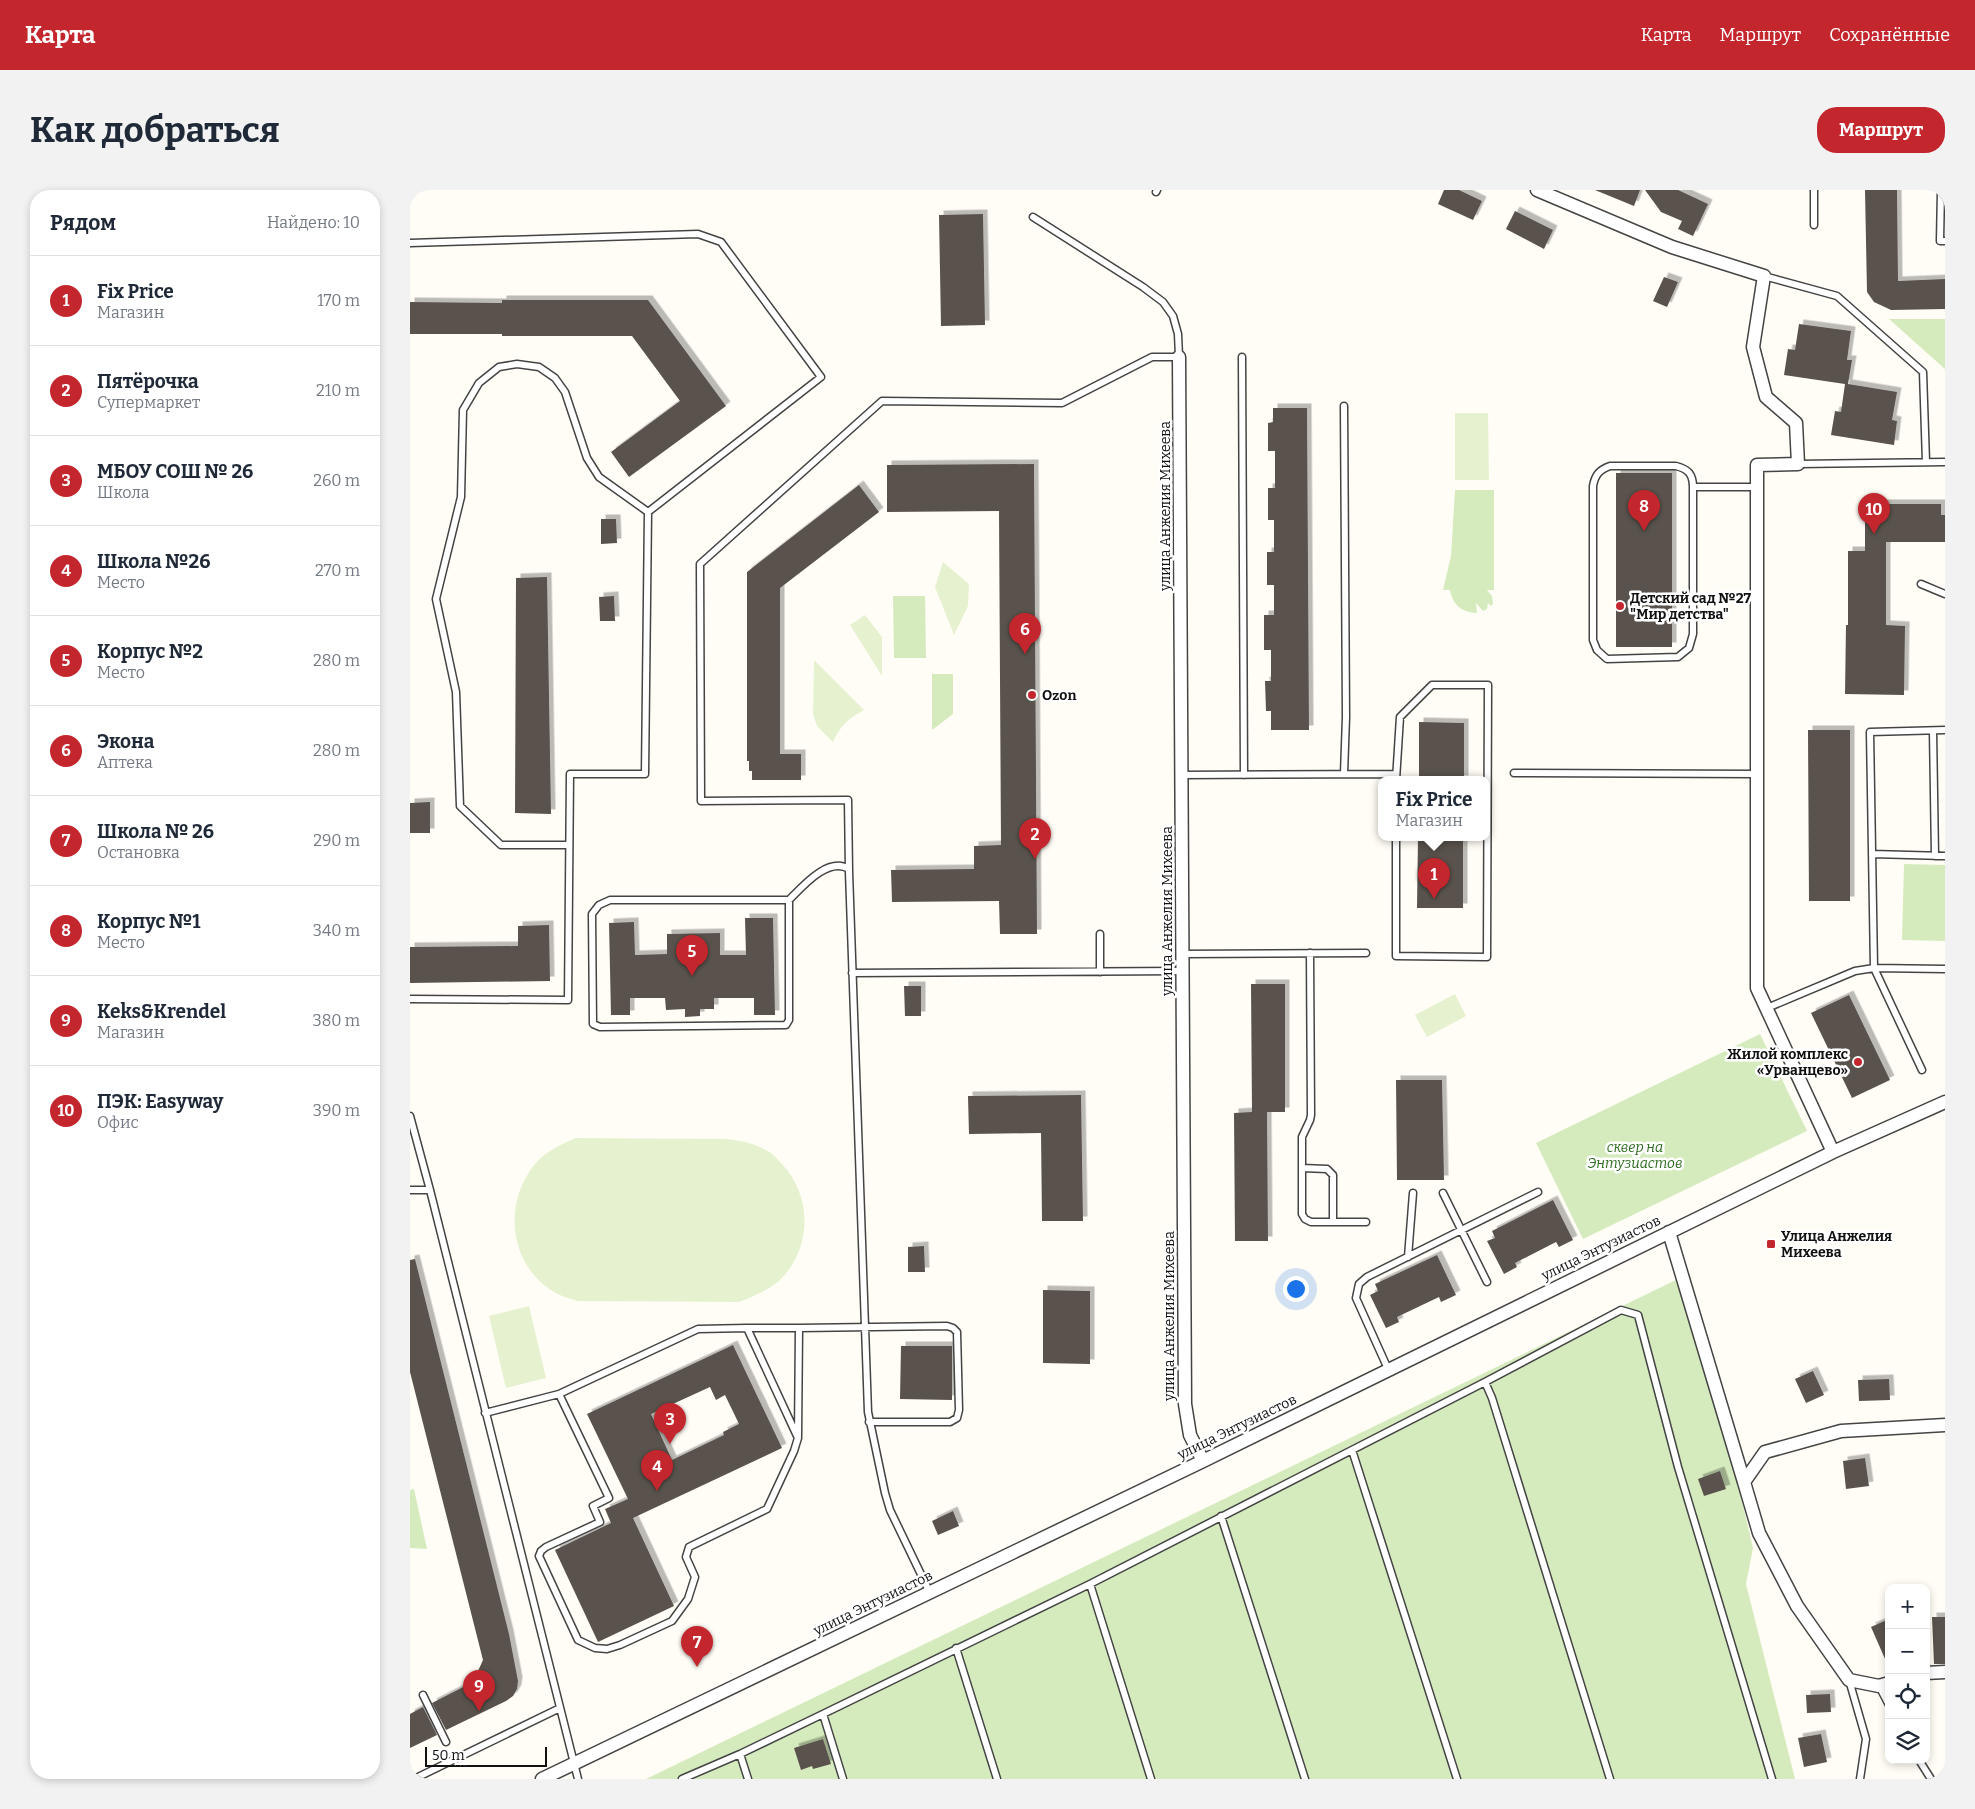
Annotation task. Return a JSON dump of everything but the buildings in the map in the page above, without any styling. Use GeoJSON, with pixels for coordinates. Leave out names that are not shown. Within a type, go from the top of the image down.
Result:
{"type":"FeatureCollection","features":[{"type":"Feature","properties":{"kind":"street"},"geometry":{"type":"LineString","coordinates":[[1537,190],[1672,248],[1764,276],[1753,347],[1766,397],[1796,423],[1798,464],[1757,465],[1757,988],[1833,1152]]}},
{"type":"Feature","properties":{"kind":"street","name":"улица Анжелия Михеева"},"geometry":{"type":"LineString","coordinates":[[1179,358],[1185,1404],[1190,1435],[1203,1461]]}},
{"type":"Feature","properties":{"kind":"street","name":"улица Энтузиастов"},"geometry":{"type":"LineString","coordinates":[[542,1779],[1203,1461],[1833,1152],[1945,1102]]}},
{"type":"Feature","properties":{"kind":"street"},"geometry":{"type":"LineString","coordinates":[[1669,1232],[1759,1533],[1797,1606],[1849,1680],[1884,1685]]}},
{"type":"Feature","properties":{"kind":"street"},"geometry":{"type":"LineString","coordinates":[[1744,1482],[1765,1452],[1841,1431],[1945,1425]]}},
{"type":"Feature","properties":{"kind":"street"},"geometry":{"type":"LineString","coordinates":[[1930,1673],[1945,1672]]}},
{"type":"Feature","properties":{"kind":"lane"},"geometry":{"type":"LineString","coordinates":[[1814,190],[1814,226]]}},
{"type":"Feature","properties":{"kind":"lane"},"geometry":{"type":"LineString","coordinates":[[1941,190],[1940,241],[1945,241]]}},
{"type":"Feature","properties":{"kind":"lane"},"geometry":{"type":"LineString","coordinates":[[930,1593],[890,1510],[869,1422],[852,973],[848,800],[701,801],[700,564],[882,401],[1062,403],[1152,358],[1179,358],[1178,334],[1173,316],[1163,302],[1143,287],[1033,217]]}},
{"type":"Feature","properties":{"kind":"lane"},"geometry":{"type":"LineString","coordinates":[[410,243],[698,234],[721,242],[821,377],[648,512]]}},
{"type":"Feature","properties":{"kind":"lane"},"geometry":{"type":"LineString","coordinates":[[1764,276],[1837,296],[1923,372],[1926,462]]}},
{"type":"Feature","properties":{"kind":"lane"},"geometry":{"type":"LineString","coordinates":[[1242,357],[1244,775]]}},
{"type":"Feature","properties":{"kind":"lane"},"geometry":{"type":"LineString","coordinates":[[569,844],[500,844],[460,806],[456,692],[436,599],[461,497],[463,410],[478,383],[499,368],[517,364],[539,368],[555,378],[565,392],[587,458],[599,478],[648,512]]}},
{"type":"Feature","properties":{"kind":"lane"},"geometry":{"type":"LineString","coordinates":[[1344,406],[1346,717],[1344,774]]}},
{"type":"Feature","properties":{"kind":"lane"},"geometry":{"type":"LineString","coordinates":[[1798,464],[1945,462]]}},
{"type":"Feature","properties":{"kind":"lane"},"geometry":{"type":"LineString","coordinates":[[1610,466],[1676,466],[1685,468],[1689,472],[1693,478],[1693,487],[1693,634],[1689,648],[1678,657],[1607,658],[1597,650],[1593,640],[1593,486],[1595,478],[1602,469],[1610,466]]}},
{"type":"Feature","properties":{"kind":"lane"},"geometry":{"type":"LineString","coordinates":[[1693,487],[1757,487]]}},
{"type":"Feature","properties":{"kind":"lane"},"geometry":{"type":"LineString","coordinates":[[410,999],[568,1000],[570,774],[645,774],[648,512]]}},
{"type":"Feature","properties":{"kind":"lane"},"geometry":{"type":"LineString","coordinates":[[1921,584],[1945,594]]}},
{"type":"Feature","properties":{"kind":"lane"},"geometry":{"type":"LineString","coordinates":[[1396,776],[1400,717],[1432,685],[1488,685],[1488,776]]}},
{"type":"Feature","properties":{"kind":"lane"},"geometry":{"type":"LineString","coordinates":[[1922,1070],[1874,968],[1870,732],[1945,730]]}},
{"type":"Feature","properties":{"kind":"lane"},"geometry":{"type":"LineString","coordinates":[[1933,731],[1935,856]]}},
{"type":"Feature","properties":{"kind":"lane"},"geometry":{"type":"LineString","coordinates":[[1514,773],[1757,774]]}},
{"type":"Feature","properties":{"kind":"lane"},"geometry":{"type":"LineString","coordinates":[[1181,775],[1344,774],[1379,776]]}},
{"type":"Feature","properties":{"kind":"lane"},"geometry":{"type":"LineString","coordinates":[[1396,841],[1396,956],[1487,957],[1487,841]]}},
{"type":"Feature","properties":{"kind":"lane"},"geometry":{"type":"LineString","coordinates":[[1872,854],[1945,856]]}},
{"type":"Feature","properties":{"kind":"lane"},"geometry":{"type":"LineString","coordinates":[[789,900],[789,1020],[786,1025],[600,1027],[593,1024],[592,914],[604,902],[620,900],[789,900],[821,871],[833,867],[845,867],[849,869],[849,872]]}},
{"type":"Feature","properties":{"kind":"lane"},"geometry":{"type":"LineString","coordinates":[[1100,934],[1100,972]]}},
{"type":"Feature","properties":{"kind":"lane"},"geometry":{"type":"LineString","coordinates":[[1310,953],[1311,1115],[1309,1123],[1302,1133],[1303,1216],[1311,1222],[1366,1222]]}},
{"type":"Feature","properties":{"kind":"lane"},"geometry":{"type":"LineString","coordinates":[[1182,954],[1366,953]]}},
{"type":"Feature","properties":{"kind":"lane"},"geometry":{"type":"LineString","coordinates":[[1766,1008],[1855,971],[1874,968],[1945,969]]}},
{"type":"Feature","properties":{"kind":"lane"},"geometry":{"type":"LineString","coordinates":[[852,973],[1182,971]]}},
{"type":"Feature","properties":{"kind":"lane"},"geometry":{"type":"LineString","coordinates":[[410,1116],[578,1779]]}},
{"type":"Feature","properties":{"kind":"lane"},"geometry":{"type":"LineString","coordinates":[[1302,1168],[1327,1169],[1333,1175],[1333,1222]]}},
{"type":"Feature","properties":{"kind":"lane"},"geometry":{"type":"LineString","coordinates":[[410,1190],[430,1190]]}},
{"type":"Feature","properties":{"kind":"lane"},"geometry":{"type":"LineString","coordinates":[[1388,1369],[1356,1298],[1360,1284],[1367,1277],[1538,1192]]}},
{"type":"Feature","properties":{"kind":"lane"},"geometry":{"type":"LineString","coordinates":[[1408,1257],[1413,1193]]}},
{"type":"Feature","properties":{"kind":"lane"},"geometry":{"type":"LineString","coordinates":[[1443,1193],[1488,1282]]}},
{"type":"Feature","properties":{"kind":"lane"},"geometry":{"type":"LineString","coordinates":[[682,1779],[740,1754],[1090,1584],[1485,1382],[1621,1310],[1638,1315],[1678,1467],[1772,1779]]}},
{"type":"Feature","properties":{"kind":"lane"},"geometry":{"type":"LineString","coordinates":[[485,1413],[559,1394],[698,1329],[947,1326],[953,1328],[957,1332],[958,1338],[959,1410],[957,1418],[950,1422],[869,1422]]}},
{"type":"Feature","properties":{"kind":"lane"},"geometry":{"type":"LineString","coordinates":[[747,1328],[798,1438]]}},
{"type":"Feature","properties":{"kind":"lane"},"geometry":{"type":"LineString","coordinates":[[559,1394],[609,1498],[592,1506],[600,1522],[546,1548],[541,1551],[539,1556],[578,1640],[595,1648],[607,1649],[620,1645],[672,1620],[688,1599],[695,1577],[686,1557],[688,1548],[766,1510],[794,1451],[798,1438],[799,1328]]}},
{"type":"Feature","properties":{"kind":"lane"},"geometry":{"type":"LineString","coordinates":[[1485,1382],[1492,1398],[1610,1779]]}},
{"type":"Feature","properties":{"kind":"lane"},"geometry":{"type":"LineString","coordinates":[[1352,1450],[1456,1779]]}},
{"type":"Feature","properties":{"kind":"lane"},"geometry":{"type":"LineString","coordinates":[[1220,1516],[1305,1779]]}},
{"type":"Feature","properties":{"kind":"lane"},"geometry":{"type":"LineString","coordinates":[[1090,1584],[1150,1779]]}},
{"type":"Feature","properties":{"kind":"lane"},"geometry":{"type":"LineString","coordinates":[[956,1648],[997,1779]]}},
{"type":"Feature","properties":{"kind":"lane"},"geometry":{"type":"LineString","coordinates":[[1849,1680],[1866,1739],[1860,1779]]}},
{"type":"Feature","properties":{"kind":"lane"},"geometry":{"type":"LineString","coordinates":[[423,1695],[446,1742]]}},
{"type":"Feature","properties":{"kind":"lane"},"geometry":{"type":"LineString","coordinates":[[414,1779],[560,1708]]}},
{"type":"Feature","properties":{"kind":"lane"},"geometry":{"type":"LineString","coordinates":[[823,1714],[843,1779]]}},
{"type":"Feature","properties":{"kind":"lane"},"geometry":{"type":"LineString","coordinates":[[740,1754],[748,1779]]}},
{"type":"Feature","properties":{"kind":"lane"},"geometry":{"type":"LineString","coordinates":[[1922,1764],[1931,1779]]}},
{"type":"Feature","properties":{"kind":"green space"},"geometry":{"type":"Polygon","coordinates":[[[1889,319],[1945,319],[1945,369],[1889,319]]]}},
{"type":"Feature","properties":{"kind":"green space"},"geometry":{"type":"Polygon","coordinates":[[[1455,413],[1488,413],[1489,480],[1455,480],[1455,413]]]}},
{"type":"Feature","properties":{"kind":"green space"},"geometry":{"type":"Polygon","coordinates":[[[1455,490],[1494,490],[1494,590],[1487,590],[1492,596],[1493,604],[1491,606],[1488,603],[1487,609],[1483,611],[1476,603],[1477,613],[1463,610],[1453,600],[1450,590],[1443,590],[1451,556],[1455,490]]]}},
{"type":"Feature","properties":{"kind":"green space"},"geometry":{"type":"Polygon","coordinates":[[[943,562],[969,584],[968,606],[954,635],[935,587],[943,562]]]}},
{"type":"Feature","properties":{"kind":"green space"},"geometry":{"type":"Polygon","coordinates":[[[893,596],[925,596],[926,658],[894,658],[893,596]]]}},
{"type":"Feature","properties":{"kind":"green space"},"geometry":{"type":"Polygon","coordinates":[[[865,615],[882,637],[882,676],[850,625],[865,615]]]}},
{"type":"Feature","properties":{"kind":"green space"},"geometry":{"type":"Polygon","coordinates":[[[814,660],[864,710],[846,723],[833,742],[817,726],[813,714],[814,660]]]}},
{"type":"Feature","properties":{"kind":"green space"},"geometry":{"type":"Polygon","coordinates":[[[932,674],[953,674],[953,714],[932,730],[932,674]]]}},
{"type":"Feature","properties":{"kind":"green space"},"geometry":{"type":"Polygon","coordinates":[[[1904,864],[1945,865],[1945,941],[1902,940],[1904,864]]]}},
{"type":"Feature","properties":{"kind":"green space"},"geometry":{"type":"Polygon","coordinates":[[[1455,994],[1466,1016],[1427,1037],[1415,1015],[1455,994]]]}},
{"type":"Feature","properties":{"kind":"green space","name":"сквер на Энтузиастов"},"geometry":{"type":"Polygon","coordinates":[[[1760,1034],[1807,1131],[1583,1239],[1536,1143],[1760,1034]]]}},
{"type":"Feature","properties":{"kind":"green space"},"geometry":{"type":"Polygon","coordinates":[[[576,1138],[728,1139],[761,1147],[771,1153],[792,1177],[799,1191],[803,1206],[803,1236],[799,1251],[792,1265],[782,1278],[772,1286],[739,1302],[577,1301],[561,1296],[540,1282],[528,1268],[520,1251],[516,1234],[515,1216],[518,1197],[524,1180],[535,1164],[554,1148],[576,1138]]]}},
{"type":"Feature","properties":{"kind":"green space"},"geometry":{"type":"Polygon","coordinates":[[[1678,1279],[1729,1446],[1753,1548],[1746,1584],[1795,1779],[646,1779],[1678,1279]]]}},
{"type":"Feature","properties":{"kind":"green space"},"geometry":{"type":"Polygon","coordinates":[[[529,1306],[546,1378],[506,1388],[489,1316],[529,1306]]]}},
{"type":"Feature","properties":{"kind":"green space"},"geometry":{"type":"Polygon","coordinates":[[[414,1489],[427,1549],[410,1548],[410,1490],[414,1489]]]}},
{"type":"Feature","properties":{"kind":"place","name":"Корпус №1"},"geometry":{"type":"Point","coordinates":[1644,531]}},
{"type":"Feature","properties":{"kind":"place","name":"ПЭК: Easyway"},"geometry":{"type":"Point","coordinates":[1874,534]}},
{"type":"Feature","properties":{"kind":"place","name":"Детский сад №27 \"Мир детства\""},"geometry":{"type":"Point","coordinates":[1620,606]}},
{"type":"Feature","properties":{"kind":"place","name":"Экона"},"geometry":{"type":"Point","coordinates":[1025,654]}},
{"type":"Feature","properties":{"kind":"place","name":"Ozon"},"geometry":{"type":"Point","coordinates":[1032,695]}},
{"type":"Feature","properties":{"kind":"place","name":"Пятёрочка"},"geometry":{"type":"Point","coordinates":[1035,859]}},
{"type":"Feature","properties":{"kind":"place","name":"Fix Price"},"geometry":{"type":"Point","coordinates":[1434,899]}},
{"type":"Feature","properties":{"kind":"place","name":"Корпус №2"},"geometry":{"type":"Point","coordinates":[692,976]}},
{"type":"Feature","properties":{"kind":"place","name":"Жилой комплекс «Урванцево»"},"geometry":{"type":"Point","coordinates":[1858,1062]}},
{"type":"Feature","properties":{"kind":"place","name":"Улица Анжелия Михеева"},"geometry":{"type":"Point","coordinates":[1771,1244]}},
{"type":"Feature","properties":{"kind":"place","name":"МБОУ СОШ № 26"},"geometry":{"type":"Point","coordinates":[670,1444]}},
{"type":"Feature","properties":{"kind":"place","name":"Школа №26"},"geometry":{"type":"Point","coordinates":[657,1491]}},
{"type":"Feature","properties":{"kind":"place","name":"Школа № 26"},"geometry":{"type":"Point","coordinates":[697,1667]}},
{"type":"Feature","properties":{"kind":"place","name":"Keks&Krendel"},"geometry":{"type":"Point","coordinates":[479,1711]}}]}
